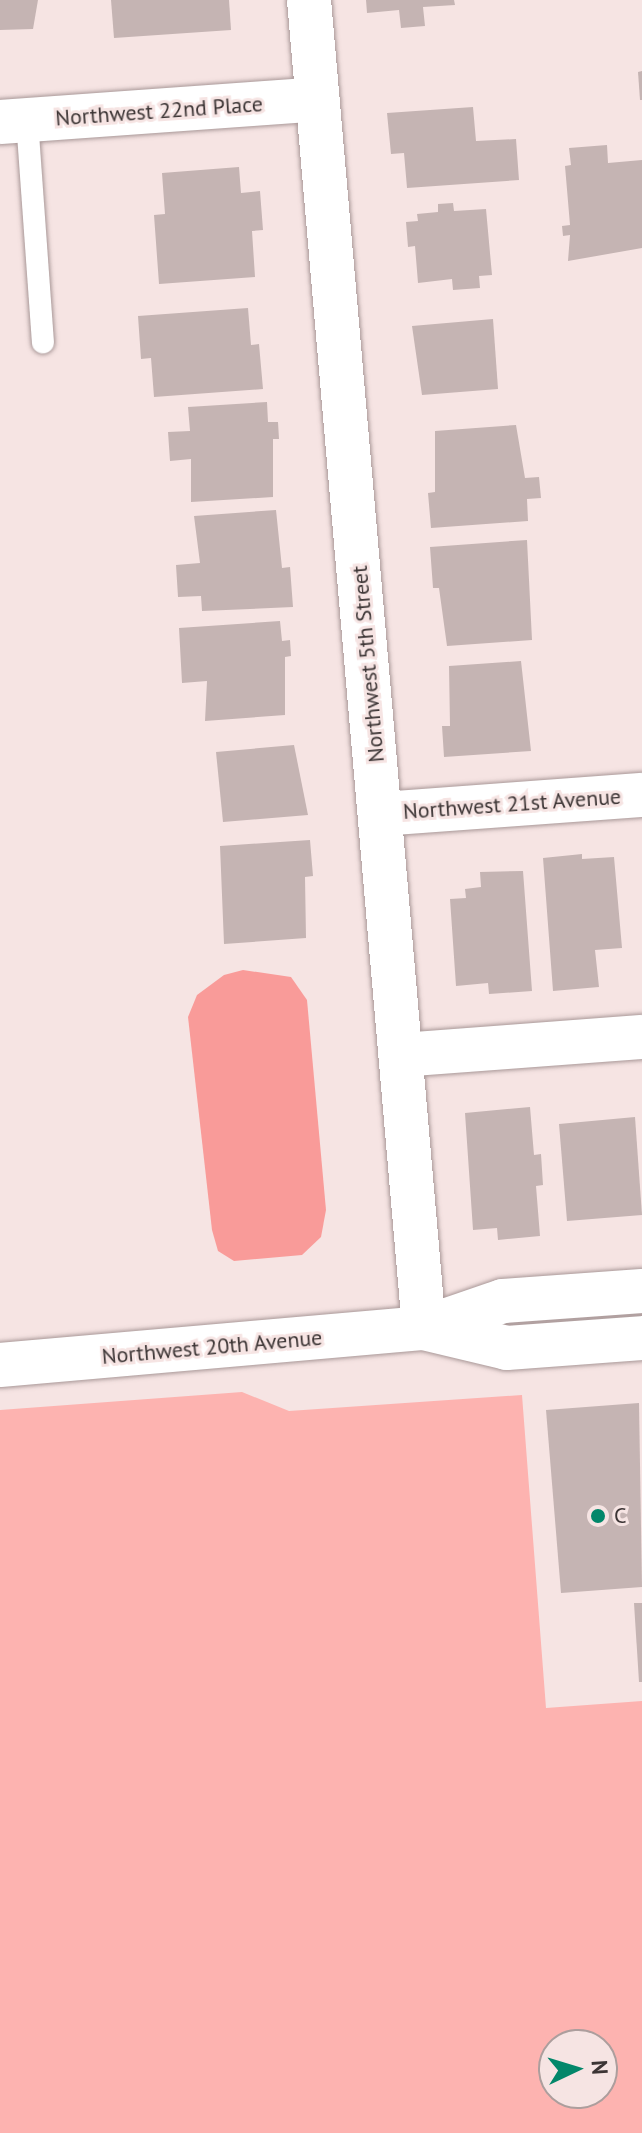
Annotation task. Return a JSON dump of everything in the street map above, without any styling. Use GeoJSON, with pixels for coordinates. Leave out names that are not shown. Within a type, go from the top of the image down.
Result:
{"type":"FeatureCollection","features":[{"type":"Feature","properties":{"kind":"street","name":"Northwest 5th Street"},"geometry":{"type":"LineString","coordinates":[[309,0],[424,1328]]}},
{"type":"Feature","properties":{"kind":"street","name":"Northwest 22nd Place"},"geometry":{"type":"LineString","coordinates":[[14,121],[317,99]]}},
{"type":"Feature","properties":{"kind":"street","name":"Northwest 21st Avenue"},"geometry":{"type":"LineString","coordinates":[[381,814],[642,795]]}},
{"type":"Feature","properties":{"kind":"street"},"geometry":{"type":"LineString","coordinates":[[401,1055],[642,1037]]}},
{"type":"Feature","properties":{"kind":"street","name":"Northwest 20th Avenue"},"geometry":{"type":"LineString","coordinates":[[0,1365],[424,1328],[503,1301],[642,1291]]}},
{"type":"Feature","properties":{"kind":"street","name":"Northwest 20th Avenue"},"geometry":{"type":"LineString","coordinates":[[424,1328],[507,1348],[642,1338]]}},
{"type":"Feature","properties":{"kind":"lane"},"geometry":{"type":"LineString","coordinates":[[14,121],[43,342]]}},
{"type":"Feature","properties":{"kind":"shaded area"},"geometry":{"type":"Polygon","coordinates":[[[243,970],[291,977],[307,1000],[326,1210],[321,1237],[302,1255],[234,1261],[218,1251],[212,1230],[188,1017],[197,995],[224,975],[243,970]]]}},
{"type":"Feature","properties":{"kind":"shaded area"},"geometry":{"type":"Polygon","coordinates":[[[242,1392],[289,1411],[522,1395],[546,1708],[642,1701],[642,2133],[0,2133],[0,1410],[242,1392]]]}},
{"type":"Feature","properties":{"kind":"building"},"geometry":{"type":"Polygon","coordinates":[[[0,0],[38,0],[33,29],[0,30],[0,0]]]}},
{"type":"Feature","properties":{"kind":"building"},"geometry":{"type":"Polygon","coordinates":[[[111,0],[229,0],[231,30],[114,38],[111,0]]]}},
{"type":"Feature","properties":{"kind":"building"},"geometry":{"type":"Polygon","coordinates":[[[366,0],[454,0],[455,5],[423,7],[425,26],[401,28],[399,10],[367,13],[366,0]]]}},
{"type":"Feature","properties":{"kind":"building"},"geometry":{"type":"Polygon","coordinates":[[[642,71],[642,100],[640,100],[638,72],[642,71]]]}},
{"type":"Feature","properties":{"kind":"building"},"geometry":{"type":"Polygon","coordinates":[[[473,107],[476,141],[516,139],[519,180],[407,188],[404,153],[391,154],[387,113],[473,107]]]}},
{"type":"Feature","properties":{"kind":"building"},"geometry":{"type":"Polygon","coordinates":[[[607,145],[608,163],[642,160],[642,248],[568,261],[570,235],[563,236],[562,226],[570,225],[565,166],[571,165],[569,148],[607,145]]]}},
{"type":"Feature","properties":{"kind":"building"},"geometry":{"type":"Polygon","coordinates":[[[239,167],[241,193],[260,191],[263,230],[252,231],[255,277],[159,284],[154,215],[165,214],[162,173],[239,167]]]}},
{"type":"Feature","properties":{"kind":"building"},"geometry":{"type":"Polygon","coordinates":[[[453,203],[454,211],[486,209],[492,275],[479,276],[480,288],[453,290],[452,279],[418,283],[415,246],[408,247],[406,222],[418,221],[417,214],[438,212],[438,204],[453,203]]]}},
{"type":"Feature","properties":{"kind":"building"},"geometry":{"type":"Polygon","coordinates":[[[248,308],[251,345],[259,344],[263,389],[154,397],[151,358],[141,359],[138,316],[248,308]]]}},
{"type":"Feature","properties":{"kind":"building"},"geometry":{"type":"Polygon","coordinates":[[[493,319],[498,389],[422,395],[412,326],[493,319]]]}},
{"type":"Feature","properties":{"kind":"building"},"geometry":{"type":"Polygon","coordinates":[[[267,402],[268,422],[278,422],[279,439],[273,439],[273,497],[191,502],[191,459],[170,461],[168,432],[190,431],[188,407],[267,402]]]}},
{"type":"Feature","properties":{"kind":"building"},"geometry":{"type":"Polygon","coordinates":[[[516,425],[525,478],[539,477],[541,498],[527,499],[528,521],[431,528],[428,493],[435,492],[435,431],[516,425]]]}},
{"type":"Feature","properties":{"kind":"building"},"geometry":{"type":"Polygon","coordinates":[[[276,510],[282,568],[290,567],[293,607],[202,611],[201,596],[178,597],[176,565],[200,563],[194,516],[276,510]]]}},
{"type":"Feature","properties":{"kind":"building"},"geometry":{"type":"Polygon","coordinates":[[[527,540],[532,640],[447,646],[439,588],[433,588],[430,547],[527,540]]]}},
{"type":"Feature","properties":{"kind":"building"},"geometry":{"type":"Polygon","coordinates":[[[280,621],[282,641],[290,640],[291,656],[285,657],[285,715],[205,721],[207,681],[182,683],[179,628],[280,621]]]}},
{"type":"Feature","properties":{"kind":"building"},"geometry":{"type":"Polygon","coordinates":[[[521,661],[531,751],[444,757],[442,726],[450,726],[449,666],[521,661]]]}},
{"type":"Feature","properties":{"kind":"building"},"geometry":{"type":"Polygon","coordinates":[[[294,745],[308,815],[223,822],[216,752],[294,745]]]}},
{"type":"Feature","properties":{"kind":"building"},"geometry":{"type":"Polygon","coordinates":[[[310,840],[313,876],[305,877],[306,938],[224,944],[220,846],[310,840]]]}},
{"type":"Feature","properties":{"kind":"building"},"geometry":{"type":"Polygon","coordinates":[[[582,854],[582,859],[614,857],[622,948],[595,950],[599,987],[553,991],[543,858],[582,854]]]}},
{"type":"Feature","properties":{"kind":"building"},"geometry":{"type":"Polygon","coordinates":[[[523,871],[532,991],[489,994],[488,983],[456,986],[450,899],[466,898],[465,889],[481,887],[480,872],[523,871]]]}},
{"type":"Feature","properties":{"kind":"building"},"geometry":{"type":"Polygon","coordinates":[[[530,1107],[534,1155],[541,1154],[543,1185],[536,1186],[540,1236],[498,1240],[497,1228],[473,1230],[465,1113],[530,1107]]]}},
{"type":"Feature","properties":{"kind":"building"},"geometry":{"type":"Polygon","coordinates":[[[635,1117],[642,1215],[567,1221],[559,1124],[635,1117]]]}},
{"type":"Feature","properties":{"kind":"building","name":"C"},"geometry":{"type":"Polygon","coordinates":[[[639,1403],[642,1587],[561,1593],[546,1410],[639,1403]]]}},
{"type":"Feature","properties":{"kind":"building"},"geometry":{"type":"Polygon","coordinates":[[[634,1603],[642,1603],[642,1682],[639,1682],[634,1603]]]}},
{"type":"Feature","properties":{"kind":"place","name":"C"},"geometry":{"type":"Point","coordinates":[598,1516]}}]}
